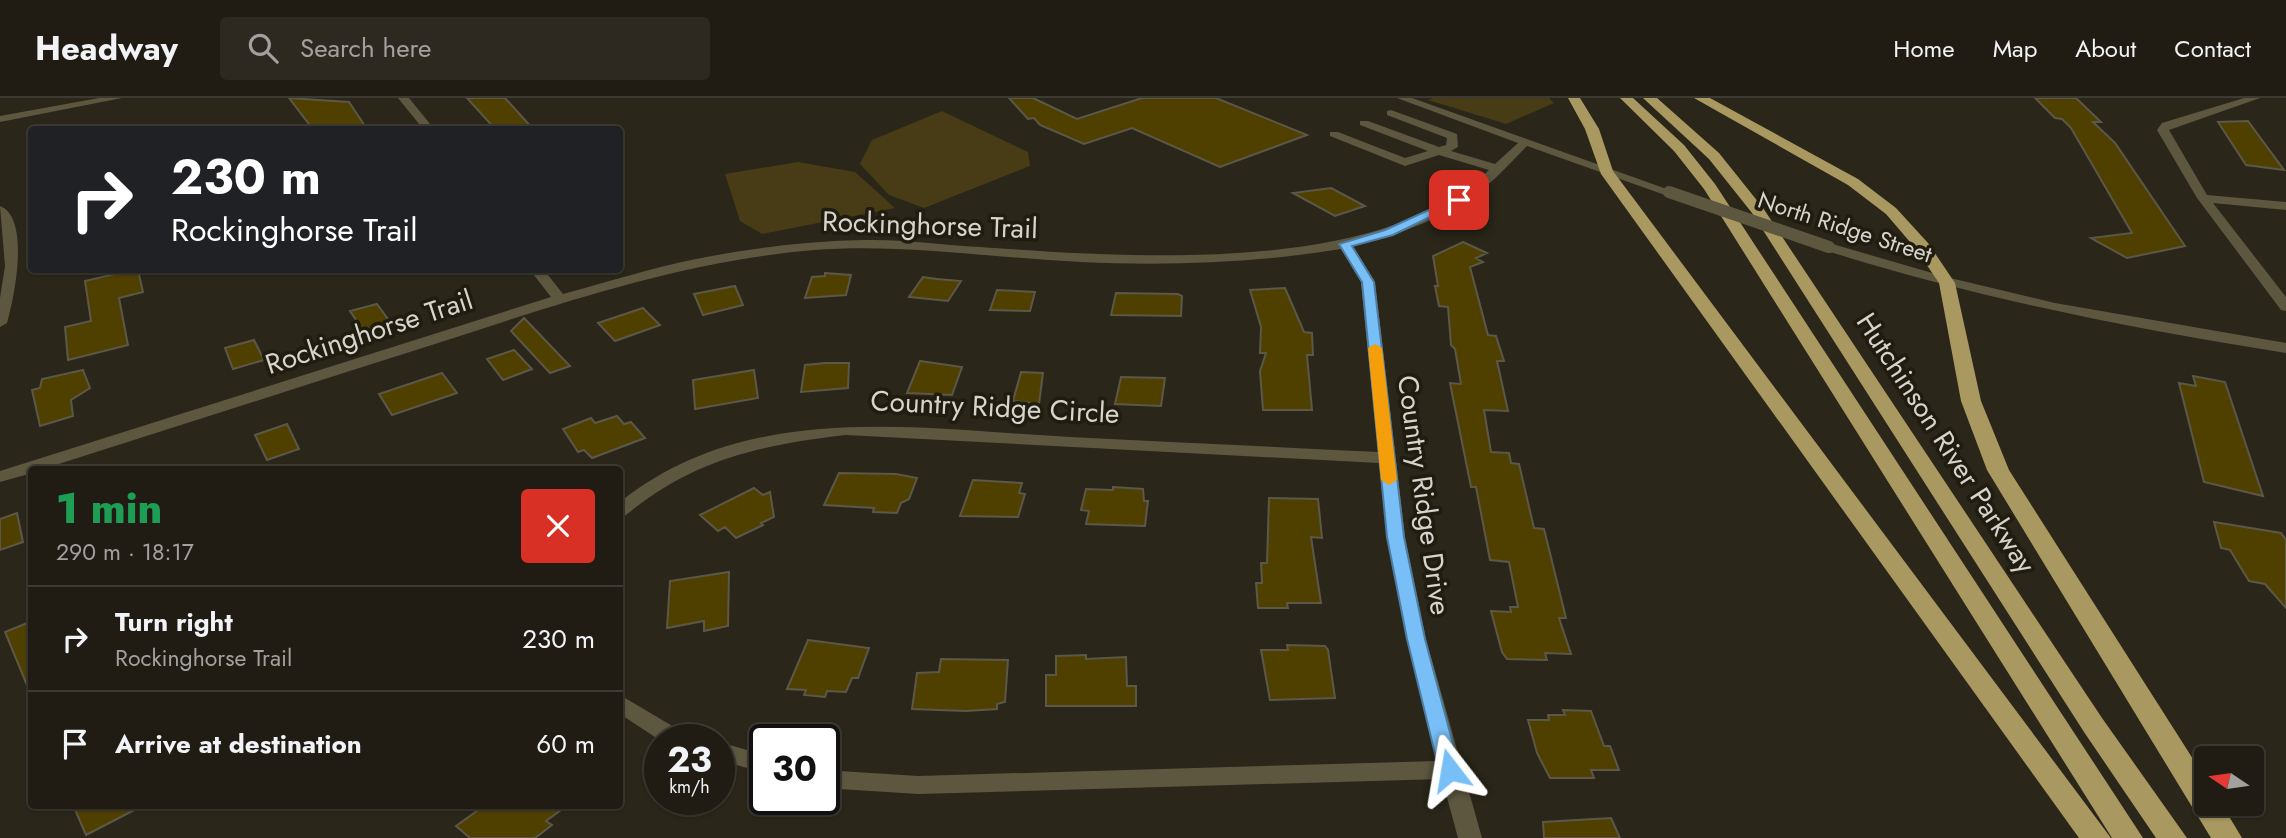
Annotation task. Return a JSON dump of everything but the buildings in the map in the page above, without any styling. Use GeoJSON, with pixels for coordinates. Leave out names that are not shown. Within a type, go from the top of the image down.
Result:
{"type":"FeatureCollection","features":[{"type":"Feature","properties":{"kind":"highway"},"geometry":{"type":"LineString","coordinates":[[1574,98],[1592,129],[1606,171],[2096,838]]}},
{"type":"Feature","properties":{"kind":"highway"},"geometry":{"type":"LineString","coordinates":[[1626,98],[1679,148],[1710,187],[2128,838]]}},
{"type":"Feature","properties":{"kind":"highway","name":"Hutchinson River Parkway"},"geometry":{"type":"LineString","coordinates":[[1649,98],[1714,156],[1758,211],[2093,724],[2172,838]]}},
{"type":"Feature","properties":{"kind":"highway"},"geometry":{"type":"LineString","coordinates":[[1700,98],[1820,162],[1872,195],[1908,228],[1947,283],[1971,401],[1998,470],[2227,838]]}},
{"type":"Feature","properties":{"kind":"street"},"geometry":{"type":"LineString","coordinates":[[0,119],[117,98]]}},
{"type":"Feature","properties":{"kind":"street"},"geometry":{"type":"LineString","coordinates":[[403,98],[427,126]]}},
{"type":"Feature","properties":{"kind":"street","name":"North Ridge Street"},"geometry":{"type":"LineString","coordinates":[[1402,98],[1524,143],[1829,247],[1947,283],[2100,317],[2286,348]]}},
{"type":"Feature","properties":{"kind":"street"},"geometry":{"type":"LineString","coordinates":[[2255,98],[2166,125],[2163,130],[2203,198],[2286,307]]}},
{"type":"Feature","properties":{"kind":"street"},"geometry":{"type":"LineString","coordinates":[[1391,113],[1453,136],[1452,147],[1405,162],[1334,134],[1391,113],[1419,104]]}},
{"type":"Feature","properties":{"kind":"street"},"geometry":{"type":"LineString","coordinates":[[1364,123],[1441,152],[1497,169]]}},
{"type":"Feature","properties":{"kind":"street","name":"Rockinghorse Trail"},"geometry":{"type":"LineString","coordinates":[[35,466],[560,299],[696,263],[813,246],[920,245],[1083,258],[1181,258],[1297,252],[1345,244],[1389,233],[1426,218],[1482,184],[1524,143]]}},
{"type":"Feature","properties":{"kind":"street"},"geometry":{"type":"LineString","coordinates":[[2203,198],[2286,206]]}},
{"type":"Feature","properties":{"kind":"street"},"geometry":{"type":"LineString","coordinates":[[0,210],[13,251],[12,286],[0,323]]}},
{"type":"Feature","properties":{"kind":"street","name":"Country Ridge Drive"},"geometry":{"type":"LineString","coordinates":[[1345,244],[1368,282],[1396,537],[1413,626],[1470,838]]}},
{"type":"Feature","properties":{"kind":"street"},"geometry":{"type":"LineString","coordinates":[[539,273],[560,299]]}},
{"type":"Feature","properties":{"kind":"street","name":"Country Ridge Circle"},"geometry":{"type":"LineString","coordinates":[[623,508],[670,474],[724,450],[788,435],[846,430],[1387,458]]}},
{"type":"Feature","properties":{"kind":"street","name":"Rockinghorse Trail"},"geometry":{"type":"LineString","coordinates":[[0,477],[28,468]]}},
{"type":"Feature","properties":{"kind":"street"},"geometry":{"type":"LineString","coordinates":[[623,705],[652,724]]}},
{"type":"Feature","properties":{"kind":"street"},"geometry":{"type":"LineString","coordinates":[[840,780],[918,785],[1450,770]]}},
{"type":"Feature","properties":{"kind":"shaded area"},"geometry":{"type":"Polygon","coordinates":[[[1549,98],[1554,103],[1506,124],[1428,100],[1549,98]]]}},
{"type":"Feature","properties":{"kind":"shaded area"},"geometry":{"type":"Polygon","coordinates":[[[942,111],[1028,152],[1030,166],[924,208],[889,195],[860,164],[872,140],[942,111]]]}},
{"type":"Feature","properties":{"kind":"shaded area"},"geometry":{"type":"Polygon","coordinates":[[[798,162],[855,172],[895,208],[762,234],[740,221],[725,174],[798,162]]]}},
{"type":"Feature","properties":{"kind":"slow traffic"},"geometry":{"type":"LineString","coordinates":[[1375,348],[1389,480]]}},
{"type":"Feature","properties":{"kind":"route"},"geometry":{"type":"LineString","coordinates":[[1450,770],[1416,639],[1396,537],[1368,282],[1359,263],[1345,244],[1389,233],[1426,218],[1459,200]]}}]}
